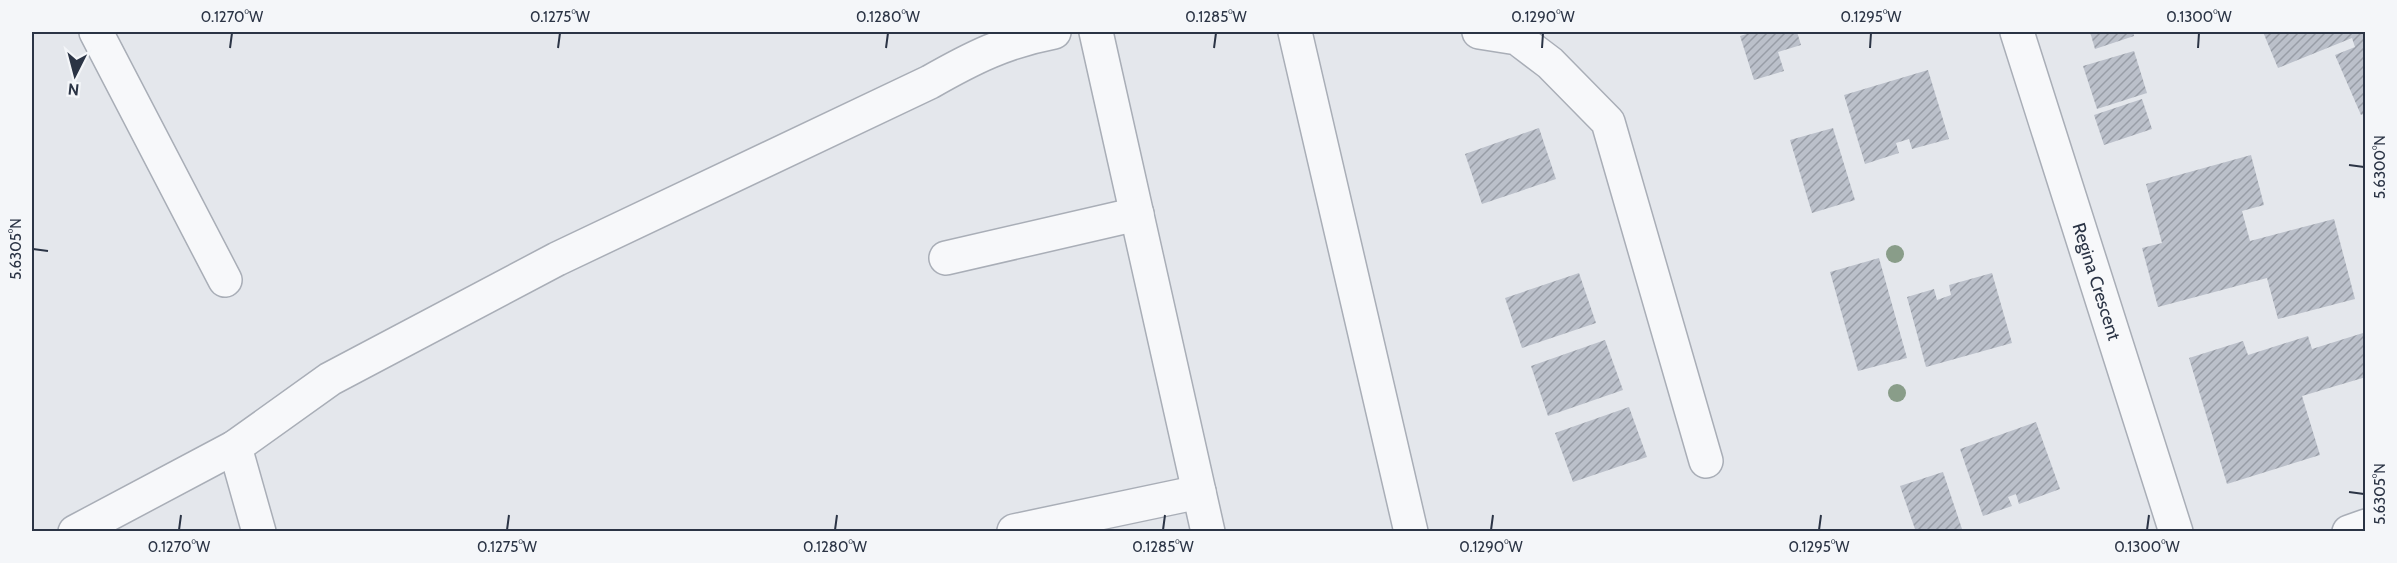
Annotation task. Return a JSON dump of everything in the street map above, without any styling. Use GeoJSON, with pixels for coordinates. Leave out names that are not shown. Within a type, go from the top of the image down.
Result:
{"type":"FeatureCollection","features":[{"type":"Feature","properties":{"kind":"street"},"geometry":{"type":"LineString","coordinates":[[96,32],[225,280]]}},
{"type":"Feature","properties":{"kind":"street"},"geometry":{"type":"LineString","coordinates":[[75,531],[235,447],[330,379],[557,260],[930,82],[974,57],[1023,37],[1054,32]]}},
{"type":"Feature","properties":{"kind":"street"},"geometry":{"type":"LineString","coordinates":[[1096,32],[1208,531]]}},
{"type":"Feature","properties":{"kind":"street"},"geometry":{"type":"LineString","coordinates":[[1295,32],[1411,531]]}},
{"type":"Feature","properties":{"kind":"street"},"geometry":{"type":"LineString","coordinates":[[1479,32],[1517,38],[1550,63],[1608,122],[1706,461]]}},
{"type":"Feature","properties":{"kind":"street","name":"Regina Crescent"},"geometry":{"type":"LineString","coordinates":[[2017,32],[2176,531]]}},
{"type":"Feature","properties":{"kind":"street"},"geometry":{"type":"LineString","coordinates":[[946,258],[1137,214]]}},
{"type":"Feature","properties":{"kind":"street"},"geometry":{"type":"LineString","coordinates":[[235,447],[259,531]]}},
{"type":"Feature","properties":{"kind":"street"},"geometry":{"type":"LineString","coordinates":[[1014,531],[1199,492]]}},
{"type":"Feature","properties":{"kind":"street"},"geometry":{"type":"LineString","coordinates":[[2349,531],[2366,526]]}},
{"type":"Feature","properties":{"kind":"building"},"geometry":{"type":"Polygon","coordinates":[[[1753,32],[1797,32],[1801,45],[1778,52],[1784,71],[1754,80],[1740,36],[1753,32]]]}},
{"type":"Feature","properties":{"kind":"building"},"geometry":{"type":"Polygon","coordinates":[[[2090,32],[2133,32],[2134,36],[2095,49],[2090,32]]]}},
{"type":"Feature","properties":{"kind":"building"},"geometry":{"type":"Polygon","coordinates":[[[2263,32],[2366,32],[2366,113],[2361,115],[2335,55],[2355,47],[2352,38],[2278,68],[2263,32]]]}},
{"type":"Feature","properties":{"kind":"building"},"geometry":{"type":"Polygon","coordinates":[[[2134,51],[2147,93],[2097,109],[2083,66],[2134,51]]]}},
{"type":"Feature","properties":{"kind":"building"},"geometry":{"type":"Polygon","coordinates":[[[1928,70],[1949,139],[1912,149],[1909,139],[1896,143],[1899,153],[1865,164],[1844,95],[1928,70]]]}},
{"type":"Feature","properties":{"kind":"building"},"geometry":{"type":"Polygon","coordinates":[[[2142,99],[2152,129],[2104,145],[2094,115],[2142,99]]]}},
{"type":"Feature","properties":{"kind":"building"},"geometry":{"type":"Polygon","coordinates":[[[1539,128],[1556,179],[1482,204],[1465,154],[1539,128]]]}},
{"type":"Feature","properties":{"kind":"building"},"geometry":{"type":"Polygon","coordinates":[[[1833,128],[1855,200],[1812,213],[1790,140],[1833,128]]]}},
{"type":"Feature","properties":{"kind":"building"},"geometry":{"type":"Polygon","coordinates":[[[2251,155],[2264,205],[2242,211],[2250,241],[2334,219],[2355,299],[2278,319],[2267,278],[2158,307],[2142,248],[2162,243],[2146,184],[2251,155]]]}},
{"type":"Feature","properties":{"kind":"building"},"geometry":{"type":"Polygon","coordinates":[[[1879,258],[1907,358],[1858,371],[1830,272],[1879,258]]]}},
{"type":"Feature","properties":{"kind":"building"},"geometry":{"type":"Polygon","coordinates":[[[1579,273],[1596,323],[1522,348],[1505,298],[1579,273]]]}},
{"type":"Feature","properties":{"kind":"building"},"geometry":{"type":"Polygon","coordinates":[[[1992,273],[2012,343],[1926,367],[1907,297],[1934,289],[1937,300],[1951,295],[1949,285],[1992,273]]]}},
{"type":"Feature","properties":{"kind":"building"},"geometry":{"type":"Polygon","coordinates":[[[2363,333],[2366,341],[2366,377],[2302,396],[2320,455],[2227,484],[2189,358],[2243,341],[2248,355],[2308,336],[2312,349],[2363,333]]]}},
{"type":"Feature","properties":{"kind":"building"},"geometry":{"type":"Polygon","coordinates":[[[1605,340],[1623,390],[1548,416],[1531,366],[1605,340]]]}},
{"type":"Feature","properties":{"kind":"building"},"geometry":{"type":"Polygon","coordinates":[[[1629,407],[1647,457],[1573,482],[1555,433],[1629,407]]]}},
{"type":"Feature","properties":{"kind":"building"},"geometry":{"type":"Polygon","coordinates":[[[2036,422],[2060,489],[2019,504],[2016,494],[2008,497],[2012,506],[1983,516],[1960,449],[2036,422]]]}},
{"type":"Feature","properties":{"kind":"building"},"geometry":{"type":"Polygon","coordinates":[[[1943,472],[1963,532],[1916,532],[1900,486],[1943,472]]]}}]}
